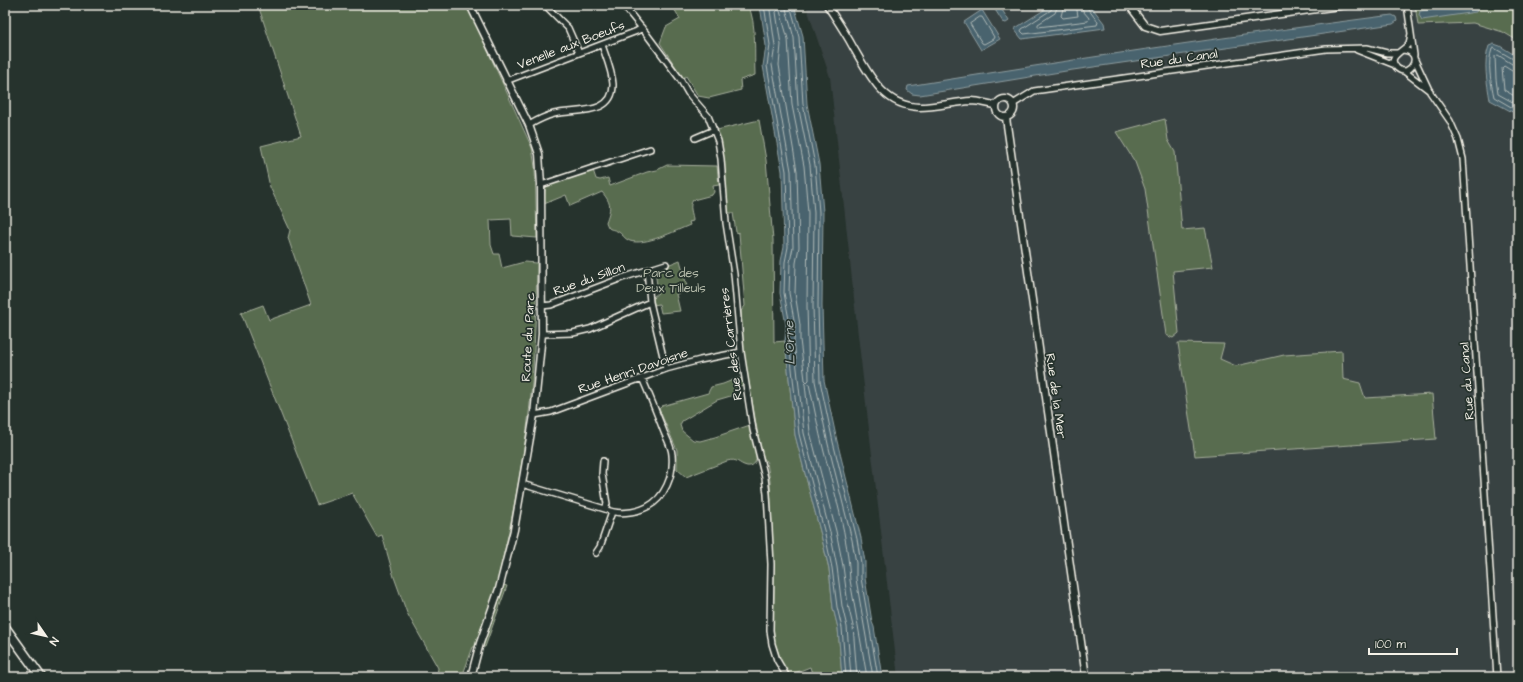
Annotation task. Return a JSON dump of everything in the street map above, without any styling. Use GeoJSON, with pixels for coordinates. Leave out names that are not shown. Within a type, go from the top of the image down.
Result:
{"type":"FeatureCollection","features":[{"type":"Feature","properties":{"kind":"main road"},"geometry":{"type":"LineString","coordinates":[[5,627],[41,677]]}},
{"type":"Feature","properties":{"kind":"street","name":"Route du Parc"},"geometry":{"type":"LineString","coordinates":[[470,5],[528,125],[539,154],[541,184],[542,334],[534,415],[508,554],[499,588],[475,656],[471,677]]}},
{"type":"Feature","properties":{"kind":"street"},"geometry":{"type":"LineString","coordinates":[[545,5],[568,28],[579,53]]}},
{"type":"Feature","properties":{"kind":"street","name":"Rue des Carrières"},"geometry":{"type":"LineString","coordinates":[[623,5],[680,79],[688,93],[708,116],[718,140],[726,223],[734,274],[741,352],[753,430],[765,478],[767,494],[771,564],[770,630],[775,655],[787,677]]}},
{"type":"Feature","properties":{"kind":"street"},"geometry":{"type":"LineString","coordinates":[[827,5],[842,27],[874,83],[884,94],[897,102],[918,107],[973,101],[996,105],[1002,99],[1008,99],[1013,104],[1013,112],[1006,118]]}},
{"type":"Feature","properties":{"kind":"street"},"geometry":{"type":"LineString","coordinates":[[1129,5],[1145,26],[1160,31],[1346,5]]}},
{"type":"Feature","properties":{"kind":"street"},"geometry":{"type":"LineString","coordinates":[[1404,71],[1413,67],[1414,58],[1406,5]]}},
{"type":"Feature","properties":{"kind":"street","name":"Venelle aux Boeufs"},"geometry":{"type":"LineString","coordinates":[[506,81],[638,31],[642,28]]}},
{"type":"Feature","properties":{"kind":"street"},"geometry":{"type":"LineString","coordinates":[[1395,66],[1394,59],[1397,53],[1403,50],[1409,43],[1411,34]]}},
{"type":"Feature","properties":{"kind":"street"},"geometry":{"type":"LineString","coordinates":[[528,125],[553,114],[601,107],[608,101],[613,89],[613,82],[602,45]]}},
{"type":"Feature","properties":{"kind":"street","name":"Rue du Canal"},"geometry":{"type":"LineString","coordinates":[[1352,48],[1404,71],[1430,92]]}},
{"type":"Feature","properties":{"kind":"street","name":"Rue du Canal"},"geometry":{"type":"LineString","coordinates":[[1013,104],[1034,91],[1319,50],[1367,48],[1387,53],[1397,53]]}},
{"type":"Feature","properties":{"kind":"street"},"geometry":{"type":"LineString","coordinates":[[1403,50],[1410,52],[1414,58]]}},
{"type":"Feature","properties":{"kind":"street","name":"Rue du Canal"},"geometry":{"type":"LineString","coordinates":[[1414,58],[1430,92],[1453,127],[1463,159],[1498,677]]}},
{"type":"Feature","properties":{"kind":"street","name":"Rue de la Mer"},"geometry":{"type":"LineString","coordinates":[[996,105],[995,108],[997,115],[1006,118],[1086,677]]}},
{"type":"Feature","properties":{"kind":"street"},"geometry":{"type":"LineString","coordinates":[[695,138],[714,130]]}},
{"type":"Feature","properties":{"kind":"street"},"geometry":{"type":"LineString","coordinates":[[541,184],[650,149]]}},
{"type":"Feature","properties":{"kind":"street","name":"Rue du Sillon"},"geometry":{"type":"LineString","coordinates":[[541,306],[551,304],[666,264]]}},
{"type":"Feature","properties":{"kind":"street"},"geometry":{"type":"LineString","coordinates":[[647,270],[650,302],[666,369]]}},
{"type":"Feature","properties":{"kind":"street"},"geometry":{"type":"LineString","coordinates":[[542,334],[573,333],[590,328],[650,302]]}},
{"type":"Feature","properties":{"kind":"street","name":"Rue Henri Davoisne"},"geometry":{"type":"LineString","coordinates":[[534,415],[551,412],[666,369],[700,360],[741,352]]}},
{"type":"Feature","properties":{"kind":"street"},"geometry":{"type":"LineString","coordinates":[[522,484],[612,512],[633,511],[652,505],[663,492],[671,472],[672,454],[642,378]]}},
{"type":"Feature","properties":{"kind":"street"},"geometry":{"type":"LineString","coordinates":[[603,461],[602,474],[607,504],[605,509]]}},
{"type":"Feature","properties":{"kind":"street"},"geometry":{"type":"LineString","coordinates":[[596,553],[600,547],[612,512]]}},
{"type":"Feature","properties":{"kind":"shaded area"},"geometry":{"type":"Polygon","coordinates":[[[806,5],[1415,5],[1418,25],[1473,23],[1503,32],[1518,41],[1518,677],[898,677],[858,335],[830,77],[806,5]]]}},
{"type":"Feature","properties":{"kind":"green space"},"geometry":{"type":"Polygon","coordinates":[[[258,5],[467,5],[532,148],[535,167],[537,238],[512,236],[511,219],[490,220],[491,245],[494,254],[499,254],[502,268],[524,262],[537,263],[534,353],[526,434],[518,484],[497,583],[507,586],[485,647],[473,647],[462,677],[437,675],[438,668],[407,613],[394,577],[382,535],[377,537],[352,493],[317,505],[241,313],[263,305],[269,320],[311,305],[288,238],[290,230],[270,187],[261,146],[301,136],[258,5]]]}},
{"type":"Feature","properties":{"kind":"green space"},"geometry":{"type":"Polygon","coordinates":[[[664,5],[672,5],[666,8],[664,5]]]}},
{"type":"Feature","properties":{"kind":"green space"},"geometry":{"type":"Polygon","coordinates":[[[672,5],[748,5],[751,12],[754,30],[755,75],[740,80],[741,90],[709,98],[698,96],[686,76],[683,78],[660,43],[666,27],[680,19],[672,5]]]}},
{"type":"Feature","properties":{"kind":"green space"},"geometry":{"type":"Polygon","coordinates":[[[1415,5],[1518,5],[1518,41],[1503,32],[1473,23],[1418,25],[1415,5]]]}},
{"type":"Feature","properties":{"kind":"green space"},"geometry":{"type":"Polygon","coordinates":[[[1165,119],[1168,140],[1175,152],[1182,230],[1205,228],[1213,267],[1173,271],[1179,333],[1173,338],[1166,335],[1145,189],[1135,162],[1116,132],[1165,119]]]}},
{"type":"Feature","properties":{"kind":"green space"},"geometry":{"type":"Polygon","coordinates":[[[759,120],[766,160],[773,240],[774,342],[785,341],[795,435],[829,569],[833,608],[838,628],[842,677],[813,677],[810,667],[790,675],[782,663],[773,638],[774,574],[770,481],[767,463],[763,457],[758,435],[743,349],[741,311],[745,306],[739,233],[736,232],[733,213],[728,213],[722,146],[717,130],[759,120]]]}},
{"type":"Feature","properties":{"kind":"green space"},"geometry":{"type":"Polygon","coordinates":[[[667,165],[717,166],[719,185],[713,186],[714,192],[712,195],[693,200],[691,208],[693,221],[689,222],[690,225],[652,240],[636,242],[630,241],[619,232],[609,228],[606,222],[610,206],[608,200],[602,192],[570,206],[566,195],[544,204],[545,188],[593,170],[596,179],[600,180],[608,178],[610,186],[647,172],[657,170],[667,165]]]}},
{"type":"Feature","properties":{"kind":"green space","name":"Parc des Deux Tilleuls"},"geometry":{"type":"Polygon","coordinates":[[[680,260],[688,290],[676,294],[680,311],[661,313],[659,304],[654,305],[653,297],[658,293],[655,270],[680,260]]]}},
{"type":"Feature","properties":{"kind":"green space"},"geometry":{"type":"Polygon","coordinates":[[[1178,343],[1224,344],[1220,359],[1236,366],[1284,355],[1342,351],[1343,379],[1360,383],[1365,398],[1432,394],[1436,439],[1195,456],[1178,343]]]}},
{"type":"Feature","properties":{"kind":"green space"},"geometry":{"type":"Polygon","coordinates":[[[738,378],[743,379],[743,385],[735,388],[734,395],[717,400],[682,421],[680,425],[682,431],[693,440],[700,441],[750,425],[756,449],[755,462],[752,465],[747,466],[731,460],[686,477],[677,469],[677,450],[659,409],[662,406],[708,393],[711,387],[738,378]]]}},
{"type":"Feature","properties":{"kind":"water","name":"L'Orne"},"geometry":{"type":"Polygon","coordinates":[[[758,5],[794,5],[803,36],[807,104],[819,164],[823,212],[822,306],[824,380],[837,441],[861,538],[865,562],[865,578],[882,677],[842,677],[838,628],[833,608],[829,568],[795,435],[785,341],[786,325],[780,293],[781,261],[784,247],[782,171],[763,66],[766,46],[761,12],[758,5]]]}},
{"type":"Feature","properties":{"kind":"water"},"geometry":{"type":"Polygon","coordinates":[[[992,5],[999,5],[1009,21],[1006,23],[1003,22],[992,5]]]}},
{"type":"Feature","properties":{"kind":"water"},"geometry":{"type":"Polygon","coordinates":[[[1052,5],[1090,5],[1104,23],[1105,28],[1022,39],[1014,29],[1052,5]]]}},
{"type":"Feature","properties":{"kind":"water"},"geometry":{"type":"Polygon","coordinates":[[[1476,5],[1478,8],[1476,12],[1422,20],[1419,15],[1420,11],[1476,5]]]}},
{"type":"Feature","properties":{"kind":"water"},"geometry":{"type":"Polygon","coordinates":[[[982,10],[1000,39],[981,50],[964,22],[982,10]]]}},
{"type":"Feature","properties":{"kind":"water"},"geometry":{"type":"Polygon","coordinates":[[[1392,15],[1396,17],[1397,21],[1393,24],[1066,71],[920,95],[912,94],[907,90],[908,86],[1029,67],[1392,15]]]}},
{"type":"Feature","properties":{"kind":"water"},"geometry":{"type":"Polygon","coordinates":[[[1494,44],[1518,57],[1518,115],[1490,100],[1486,73],[1486,59],[1489,46],[1494,44]]]}}]}
